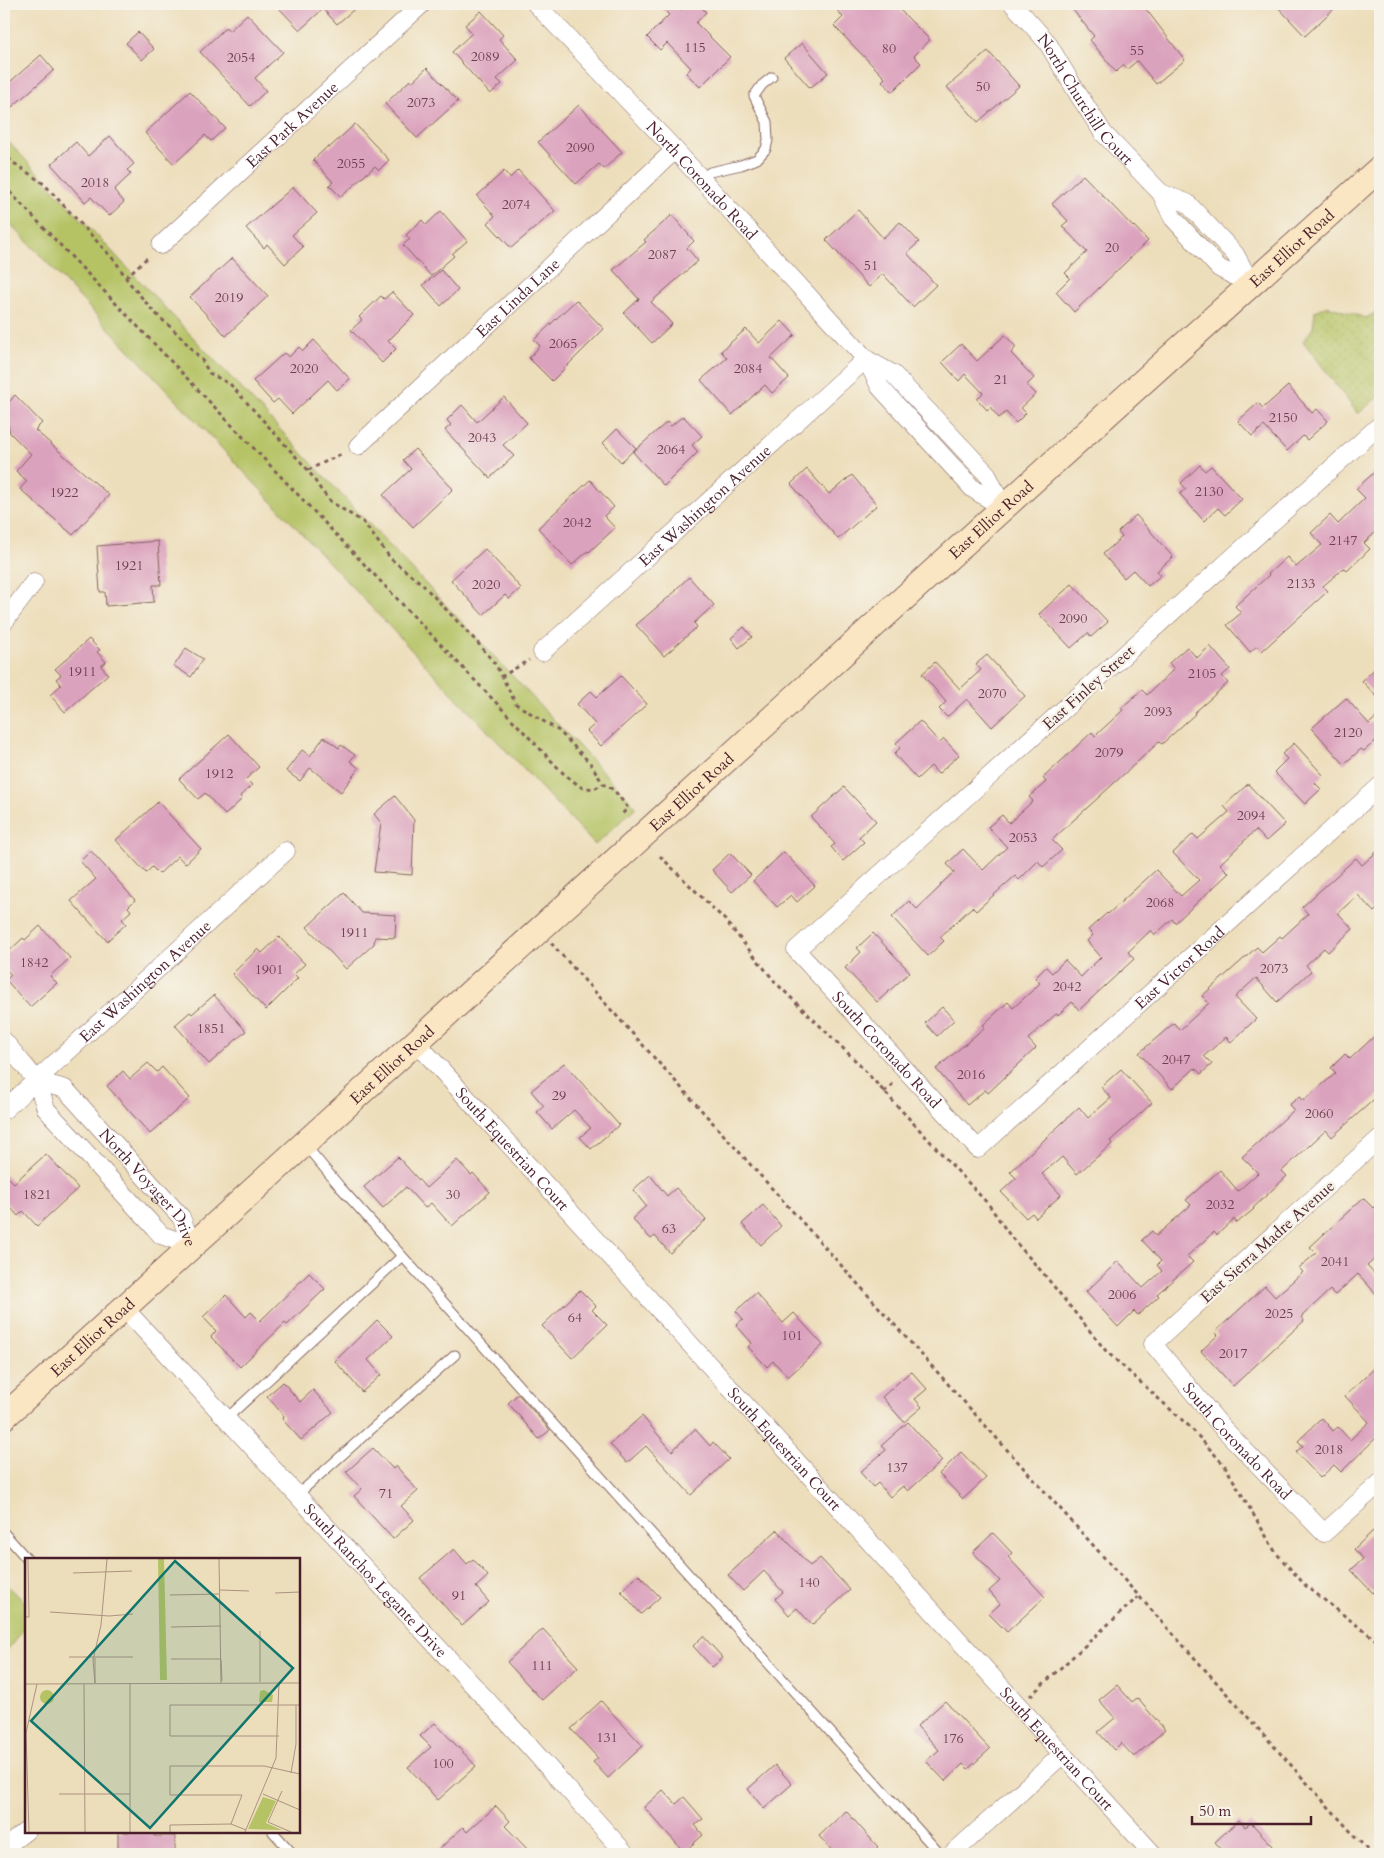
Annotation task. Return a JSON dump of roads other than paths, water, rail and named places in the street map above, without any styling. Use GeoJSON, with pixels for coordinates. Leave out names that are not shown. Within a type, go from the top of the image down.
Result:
{"type":"FeatureCollection","features":[{"type":"Feature","properties":{"kind":"main road","name":"East Elliot Road"},"geometry":{"type":"LineString","coordinates":[[4,1417],[1003,508],[1377,176]]}},
{"type":"Feature","properties":{"kind":"street","name":"East Park Avenue"},"geometry":{"type":"LineString","coordinates":[[162,245],[422,4]]}},
{"type":"Feature","properties":{"kind":"street","name":"North Coronado Road"},"geometry":{"type":"LineString","coordinates":[[536,4],[675,150],[866,359],[893,374],[987,474],[1003,508]]}},
{"type":"Feature","properties":{"kind":"street","name":"North Churchill Court"},"geometry":{"type":"LineString","coordinates":[[1013,4],[1047,42],[1104,134],[1161,194],[1173,218],[1219,268],[1252,285]]}},
{"type":"Feature","properties":{"kind":"street","name":"East Linda Lane"},"geometry":{"type":"LineString","coordinates":[[358,446],[675,150]]}},
{"type":"Feature","properties":{"kind":"street","name":"East Washington Avenue"},"geometry":{"type":"LineString","coordinates":[[542,652],[866,359]]}},
{"type":"Feature","properties":{"kind":"street","name":"East Finley Street"},"geometry":{"type":"LineString","coordinates":[[796,950],[1380,424]]}},
{"type":"Feature","properties":{"kind":"street"},"geometry":{"type":"LineString","coordinates":[[4,622],[34,582]]}},
{"type":"Feature","properties":{"kind":"street","name":"East Victor Road"},"geometry":{"type":"LineString","coordinates":[[978,1149],[1380,786]]}},
{"type":"Feature","properties":{"kind":"street","name":"East Washington Avenue"},"geometry":{"type":"LineString","coordinates":[[4,1110],[286,851]]}},
{"type":"Feature","properties":{"kind":"street","name":"South Coronado Road"},"geometry":{"type":"LineString","coordinates":[[796,950],[978,1149]]}},
{"type":"Feature","properties":{"kind":"street","name":"North Voyager Drive"},"geometry":{"type":"LineString","coordinates":[[4,1041],[37,1080],[46,1109],[162,1235],[192,1246]]}},
{"type":"Feature","properties":{"kind":"street","name":"South Equestrian Court"},"geometry":{"type":"LineString","coordinates":[[416,1042],[1153,1854]]}},
{"type":"Feature","properties":{"kind":"street","name":"North Voyager Drive"},"geometry":{"type":"LineString","coordinates":[[37,1080],[65,1088],[181,1217],[192,1246]]}},
{"type":"Feature","properties":{"kind":"street","name":"East Sierra Madre Avenue"},"geometry":{"type":"LineString","coordinates":[[1154,1344],[1380,1138]]}},
{"type":"Feature","properties":{"kind":"street","name":"South Ranchos Legante Drive"},"geometry":{"type":"LineString","coordinates":[[124,1308],[520,1736],[626,1854]]}},
{"type":"Feature","properties":{"kind":"street","name":"South Coronado Road"},"geometry":{"type":"LineString","coordinates":[[1154,1344],[1222,1426],[1324,1533],[1380,1483]]}},
{"type":"Feature","properties":{"kind":"street"},"geometry":{"type":"LineString","coordinates":[[952,1854],[1063,1754]]}},
{"type":"Feature","properties":{"kind":"street"},"geometry":{"type":"LineString","coordinates":[[4,1848],[25,1833]]}},
{"type":"Feature","properties":{"kind":"lane"},"geometry":{"type":"LineString","coordinates":[[701,178],[710,172],[756,159],[766,149],[768,140],[767,122],[754,96],[762,85],[772,77]]}},
{"type":"Feature","properties":{"kind":"lane"},"geometry":{"type":"LineString","coordinates":[[304,1144],[402,1256],[940,1854]]}},
{"type":"Feature","properties":{"kind":"lane"},"geometry":{"type":"LineString","coordinates":[[226,1419],[402,1256]]}},
{"type":"Feature","properties":{"kind":"lane"},"geometry":{"type":"LineString","coordinates":[[297,1495],[455,1355]]}},
{"type":"Feature","properties":{"kind":"lane"},"geometry":{"type":"LineString","coordinates":[[4,1533],[26,1558]]}},
{"type":"Feature","properties":{"kind":"lane"},"geometry":{"type":"LineString","coordinates":[[273,1833],[293,1854]]}}]}
